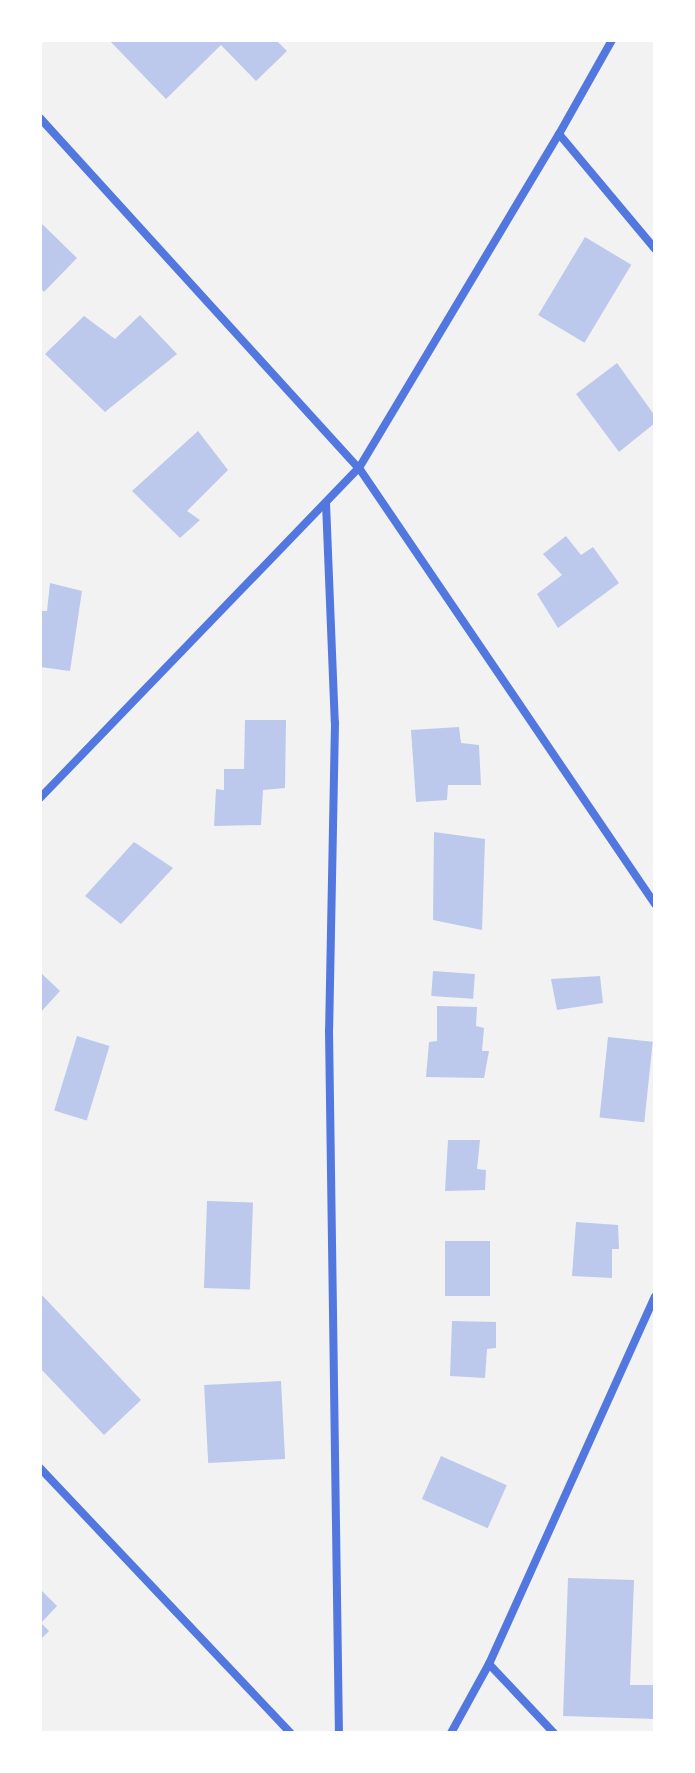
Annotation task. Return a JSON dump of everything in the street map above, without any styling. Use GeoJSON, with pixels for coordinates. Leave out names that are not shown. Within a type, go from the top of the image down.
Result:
{"type":"FeatureCollection","features":[{"type":"Feature","properties":{"kind":"street"},"geometry":{"type":"LineString","coordinates":[[41,795],[359,468],[612,40]]}},
{"type":"Feature","properties":{"kind":"street"},"geometry":{"type":"LineString","coordinates":[[40,118],[359,468],[655,904]]}},
{"type":"Feature","properties":{"kind":"street"},"geometry":{"type":"LineString","coordinates":[[559,134],[655,249]]}},
{"type":"Feature","properties":{"kind":"street"},"geometry":{"type":"LineString","coordinates":[[326,503],[335,723],[329,1030],[339,1733]]}},
{"type":"Feature","properties":{"kind":"street"},"geometry":{"type":"LineString","coordinates":[[451,1733],[489,1664],[655,1297]]}},
{"type":"Feature","properties":{"kind":"street"},"geometry":{"type":"LineString","coordinates":[[40,1468],[291,1733]]}},
{"type":"Feature","properties":{"kind":"street"},"geometry":{"type":"LineString","coordinates":[[489,1664],[554,1733]]}},
{"type":"Feature","properties":{"kind":"building"},"geometry":{"type":"Polygon","coordinates":[[[109,40],[276,40],[287,51],[256,81],[221,45],[166,99],[109,40]]]}},
{"type":"Feature","properties":{"kind":"building"},"geometry":{"type":"Polygon","coordinates":[[[40,222],[77,258],[44,292],[40,287],[40,222]]]}},
{"type":"Feature","properties":{"kind":"building"},"geometry":{"type":"Polygon","coordinates":[[[585,237],[631,265],[584,343],[538,315],[585,237]]]}},
{"type":"Feature","properties":{"kind":"building"},"geometry":{"type":"Polygon","coordinates":[[[140,315],[177,354],[105,412],[45,354],[84,316],[115,339],[140,315]]]}},
{"type":"Feature","properties":{"kind":"building"},"geometry":{"type":"Polygon","coordinates":[[[617,363],[655,416],[655,423],[619,452],[576,394],[617,363]]]}},
{"type":"Feature","properties":{"kind":"building"},"geometry":{"type":"Polygon","coordinates":[[[198,431],[228,470],[187,511],[200,520],[180,538],[132,491],[198,431]]]}},
{"type":"Feature","properties":{"kind":"building"},"geometry":{"type":"Polygon","coordinates":[[[566,536],[581,555],[593,547],[619,583],[558,628],[537,594],[562,575],[543,554],[566,536]]]}},
{"type":"Feature","properties":{"kind":"building"},"geometry":{"type":"Polygon","coordinates":[[[50,583],[82,591],[70,671],[40,667],[40,611],[47,611],[50,583]]]}},
{"type":"Feature","properties":{"kind":"building"},"geometry":{"type":"Polygon","coordinates":[[[245,720],[286,720],[285,788],[263,790],[261,825],[214,826],[216,789],[224,790],[224,769],[244,769],[245,720]]]}},
{"type":"Feature","properties":{"kind":"building"},"geometry":{"type":"Polygon","coordinates":[[[459,727],[461,743],[479,745],[481,785],[448,785],[447,800],[416,802],[411,730],[459,727]]]}},
{"type":"Feature","properties":{"kind":"building"},"geometry":{"type":"Polygon","coordinates":[[[434,832],[485,839],[482,930],[433,920],[434,832]]]}},
{"type":"Feature","properties":{"kind":"building"},"geometry":{"type":"Polygon","coordinates":[[[134,842],[173,868],[121,924],[85,896],[134,842]]]}},
{"type":"Feature","properties":{"kind":"building"},"geometry":{"type":"Polygon","coordinates":[[[433,971],[475,974],[473,999],[431,996],[433,971]]]}},
{"type":"Feature","properties":{"kind":"building"},"geometry":{"type":"Polygon","coordinates":[[[40,972],[60,991],[40,1013],[40,972]]]}},
{"type":"Feature","properties":{"kind":"building"},"geometry":{"type":"Polygon","coordinates":[[[600,976],[603,1003],[557,1010],[551,979],[600,976]]]}},
{"type":"Feature","properties":{"kind":"building"},"geometry":{"type":"Polygon","coordinates":[[[437,1006],[477,1007],[476,1026],[484,1028],[482,1051],[489,1051],[484,1078],[426,1077],[429,1042],[437,1041],[437,1006]]]}},
{"type":"Feature","properties":{"kind":"building"},"geometry":{"type":"Polygon","coordinates":[[[77,1036],[110,1046],[87,1121],[54,1111],[77,1036]]]}},
{"type":"Feature","properties":{"kind":"building"},"geometry":{"type":"Polygon","coordinates":[[[608,1037],[653,1042],[644,1122],[600,1118],[608,1037]]]}},
{"type":"Feature","properties":{"kind":"building"},"geometry":{"type":"Polygon","coordinates":[[[448,1140],[480,1140],[477,1169],[486,1170],[485,1190],[445,1191],[448,1140]]]}},
{"type":"Feature","properties":{"kind":"building"},"geometry":{"type":"Polygon","coordinates":[[[207,1201],[253,1203],[250,1290],[204,1288],[207,1201]]]}},
{"type":"Feature","properties":{"kind":"building"},"geometry":{"type":"Polygon","coordinates":[[[576,1222],[618,1225],[619,1249],[612,1249],[612,1278],[572,1276],[576,1222]]]}},
{"type":"Feature","properties":{"kind":"building"},"geometry":{"type":"Polygon","coordinates":[[[445,1241],[490,1241],[490,1296],[445,1296],[445,1241]]]}},
{"type":"Feature","properties":{"kind":"building"},"geometry":{"type":"Polygon","coordinates":[[[40,1293],[141,1400],[104,1435],[40,1368],[40,1293]]]}},
{"type":"Feature","properties":{"kind":"building"},"geometry":{"type":"Polygon","coordinates":[[[452,1321],[496,1322],[496,1348],[487,1349],[485,1378],[450,1376],[452,1321]]]}},
{"type":"Feature","properties":{"kind":"building"},"geometry":{"type":"Polygon","coordinates":[[[281,1381],[285,1459],[208,1463],[204,1385],[281,1381]]]}},
{"type":"Feature","properties":{"kind":"building"},"geometry":{"type":"Polygon","coordinates":[[[441,1456],[507,1485],[488,1528],[422,1499],[441,1456]]]}},
{"type":"Feature","properties":{"kind":"building"},"geometry":{"type":"Polygon","coordinates":[[[568,1578],[634,1580],[630,1685],[655,1685],[655,1719],[563,1716],[568,1578]]]}},
{"type":"Feature","properties":{"kind":"building"},"geometry":{"type":"Polygon","coordinates":[[[40,1589],[57,1606],[41,1623],[49,1631],[40,1640],[40,1589]]]}}]}
